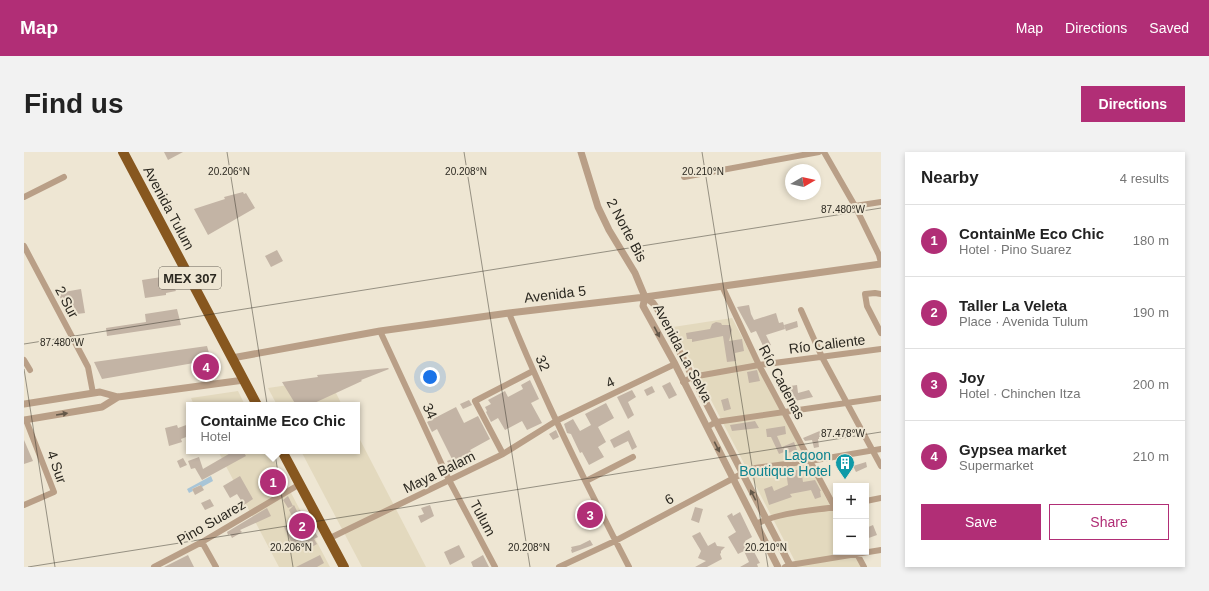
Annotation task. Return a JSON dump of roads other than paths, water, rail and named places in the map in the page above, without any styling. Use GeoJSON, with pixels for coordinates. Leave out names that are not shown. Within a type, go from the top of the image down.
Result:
{"type":"FeatureCollection","features":[{"type":"Feature","properties":{"kind":"highway","name":"Avenida Tulum"},"geometry":{"type":"LineString","coordinates":[[123,152],[255,402]]}},
{"type":"Feature","properties":{"kind":"highway"},"geometry":{"type":"LineString","coordinates":[[284,454],[344,567]]}},
{"type":"Feature","properties":{"kind":"street","name":"2 Norte Bis"},"geometry":{"type":"LineString","coordinates":[[581,152],[598,207],[609,230],[635,273],[645,297]]}},
{"type":"Feature","properties":{"kind":"street"},"geometry":{"type":"LineString","coordinates":[[684,177],[819,152]]}},
{"type":"Feature","properties":{"kind":"street"},"geometry":{"type":"LineString","coordinates":[[824,152],[855,206],[879,255],[881,263]]}},
{"type":"Feature","properties":{"kind":"street"},"geometry":{"type":"LineString","coordinates":[[24,197],[64,176]]}},
{"type":"Feature","properties":{"kind":"street"},"geometry":{"type":"LineString","coordinates":[[855,206],[881,202]]}},
{"type":"Feature","properties":{"kind":"street","name":"2 Sur"},"geometry":{"type":"LineString","coordinates":[[24,246],[88,367],[93,393]]}},
{"type":"Feature","properties":{"kind":"street","name":"Avenida 5"},"geometry":{"type":"LineString","coordinates":[[232,358],[380,331],[509,313],[645,297],[881,263]]}},
{"type":"Feature","properties":{"kind":"street","name":"Río Cadenas"},"geometry":{"type":"LineString","coordinates":[[722,286],[759,365],[833,503]]}},
{"type":"Feature","properties":{"kind":"street"},"geometry":{"type":"LineString","coordinates":[[881,294],[865,294],[867,306],[881,333]]}},
{"type":"Feature","properties":{"kind":"street","name":"Avenida La Selva"},"geometry":{"type":"LineString","coordinates":[[778,567],[684,382],[643,306],[645,297],[653,303],[658,310],[766,519],[788,566]]}},
{"type":"Feature","properties":{"kind":"street"},"geometry":{"type":"LineString","coordinates":[[801,310],[822,357],[881,466]]}},
{"type":"Feature","properties":{"kind":"street","name":"32"},"geometry":{"type":"LineString","coordinates":[[509,313],[556,421],[629,567]]}},
{"type":"Feature","properties":{"kind":"street","name":"34"},"geometry":{"type":"LineString","coordinates":[[380,331],[449,480]]}},
{"type":"Feature","properties":{"kind":"street","name":"Río Caliente"},"geometry":{"type":"LineString","coordinates":[[684,382],[692,377],[759,365],[881,349]]}},
{"type":"Feature","properties":{"kind":"street"},"geometry":{"type":"LineString","coordinates":[[24,360],[30,370]]}},
{"type":"Feature","properties":{"kind":"street","name":"4"},"geometry":{"type":"LineString","coordinates":[[556,421],[674,364]]}},
{"type":"Feature","properties":{"kind":"street"},"geometry":{"type":"LineString","coordinates":[[504,454],[475,401],[533,371]]}},
{"type":"Feature","properties":{"kind":"street"},"geometry":{"type":"LineString","coordinates":[[24,404],[100,392],[118,397],[244,380]]}},
{"type":"Feature","properties":{"kind":"street"},"geometry":{"type":"LineString","coordinates":[[25,420],[102,407],[118,397]]}},
{"type":"Feature","properties":{"kind":"street"},"geometry":{"type":"LineString","coordinates":[[707,427],[716,422],[881,398]]}},
{"type":"Feature","properties":{"kind":"street","name":"4 Sur"},"geometry":{"type":"LineString","coordinates":[[24,505],[54,492],[25,420]]}},
{"type":"Feature","properties":{"kind":"street","name":"Maya Balam"},"geometry":{"type":"LineString","coordinates":[[328,539],[504,454],[556,421]]}},
{"type":"Feature","properties":{"kind":"street","name":"6"},"geometry":{"type":"LineString","coordinates":[[559,567],[615,541],[742,473],[755,468],[810,461],[881,449]]}},
{"type":"Feature","properties":{"kind":"street"},"geometry":{"type":"LineString","coordinates":[[586,481],[633,457]]}},
{"type":"Feature","properties":{"kind":"street","name":"Tulum"},"geometry":{"type":"LineString","coordinates":[[449,480],[495,567]]}},
{"type":"Feature","properties":{"kind":"street","name":"Pino Suarez"},"geometry":{"type":"LineString","coordinates":[[154,567],[202,542],[300,484]]}},
{"type":"Feature","properties":{"kind":"street"},"geometry":{"type":"LineString","coordinates":[[869,500],[881,498]]}},
{"type":"Feature","properties":{"kind":"street"},"geometry":{"type":"LineString","coordinates":[[756,524],[766,519],[781,515],[833,508]]}},
{"type":"Feature","properties":{"kind":"street"},"geometry":{"type":"LineString","coordinates":[[202,542],[216,567]]}},
{"type":"Feature","properties":{"kind":"street"},"geometry":{"type":"LineString","coordinates":[[869,551],[881,550]]}},
{"type":"Feature","properties":{"kind":"street"},"geometry":{"type":"LineString","coordinates":[[788,566],[846,555]]}},
{"type":"Feature","properties":{"kind":"street"},"geometry":{"type":"LineString","coordinates":[[857,555],[864,567]]}},
{"type":"Feature","properties":{"kind":"water"},"geometry":{"type":"Polygon","coordinates":[[[211,476],[213,481],[202,487],[200,485],[192,489],[193,491],[189,493],[187,489],[211,476]]]}},
{"type":"Feature","properties":{"kind":"place","name":"Gypsea market"},"geometry":{"type":"Point","coordinates":[206,367]}},
{"type":"Feature","properties":{"kind":"place","name":"Lagoon Boutique Hotel"},"geometry":{"type":"Point","coordinates":[845,480]}},
{"type":"Feature","properties":{"kind":"place","name":"ContainMe Eco Chic"},"geometry":{"type":"Point","coordinates":[273,482]}},
{"type":"Feature","properties":{"kind":"place","name":"Joy"},"geometry":{"type":"Point","coordinates":[590,515]}},
{"type":"Feature","properties":{"kind":"place","name":"Taller La Veleta"},"geometry":{"type":"Point","coordinates":[302,526]}}]}
